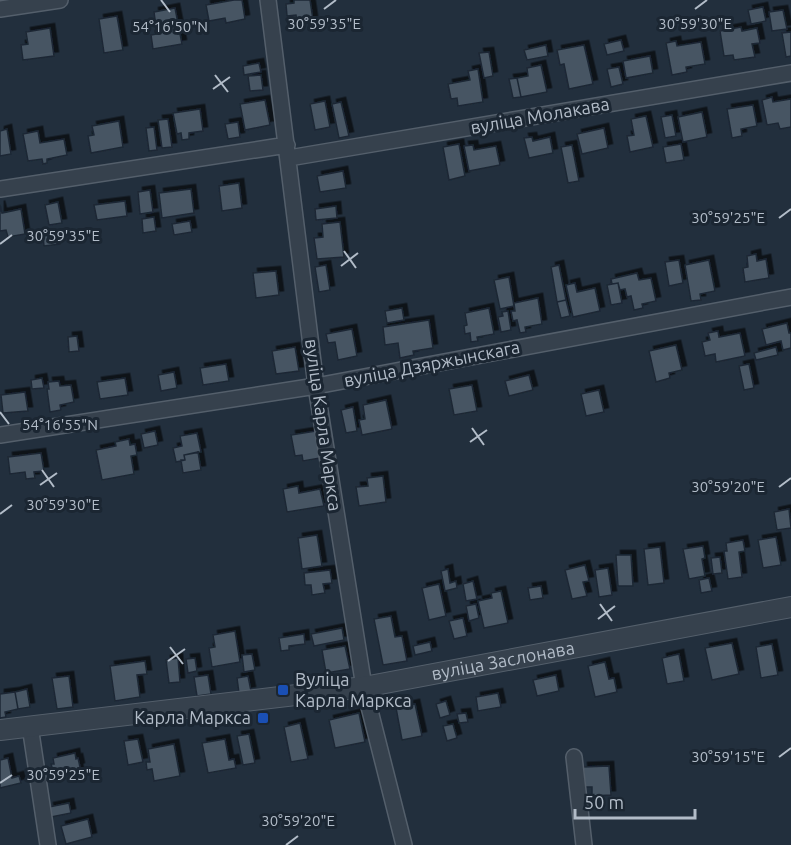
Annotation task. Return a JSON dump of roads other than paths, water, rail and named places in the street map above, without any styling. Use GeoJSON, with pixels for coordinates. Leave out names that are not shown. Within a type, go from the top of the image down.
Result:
{"type":"FeatureCollection","features":[{"type":"Feature","properties":{"kind":"street"},"geometry":{"type":"LineString","coordinates":[[0,9],[60,0]]}},
{"type":"Feature","properties":{"kind":"street","name":"вуліца Карла Маркса"},"geometry":{"type":"LineString","coordinates":[[268,0],[316,386],[364,687],[404,845]]}},
{"type":"Feature","properties":{"kind":"street","name":"вуліца Молакава"},"geometry":{"type":"LineString","coordinates":[[0,189],[288,151],[791,73]]}},
{"type":"Feature","properties":{"kind":"street","name":"вуліца Дзяржынскага"},"geometry":{"type":"LineString","coordinates":[[0,435],[316,386],[791,297]]}},
{"type":"Feature","properties":{"kind":"street","name":"вуліца Заслонава"},"geometry":{"type":"LineString","coordinates":[[0,730],[364,687],[791,607]]}},
{"type":"Feature","properties":{"kind":"street"},"geometry":{"type":"LineString","coordinates":[[30,726],[48,845]]}},
{"type":"Feature","properties":{"kind":"street"},"geometry":{"type":"LineString","coordinates":[[574,757],[584,845]]}},
{"type":"Feature","properties":{"kind":"place","name":"Вуліца Карла Маркса"},"geometry":{"type":"Point","coordinates":[283,690]}},
{"type":"Feature","properties":{"kind":"place","name":"Карла Маркса"},"geometry":{"type":"Point","coordinates":[263,718]}}]}
